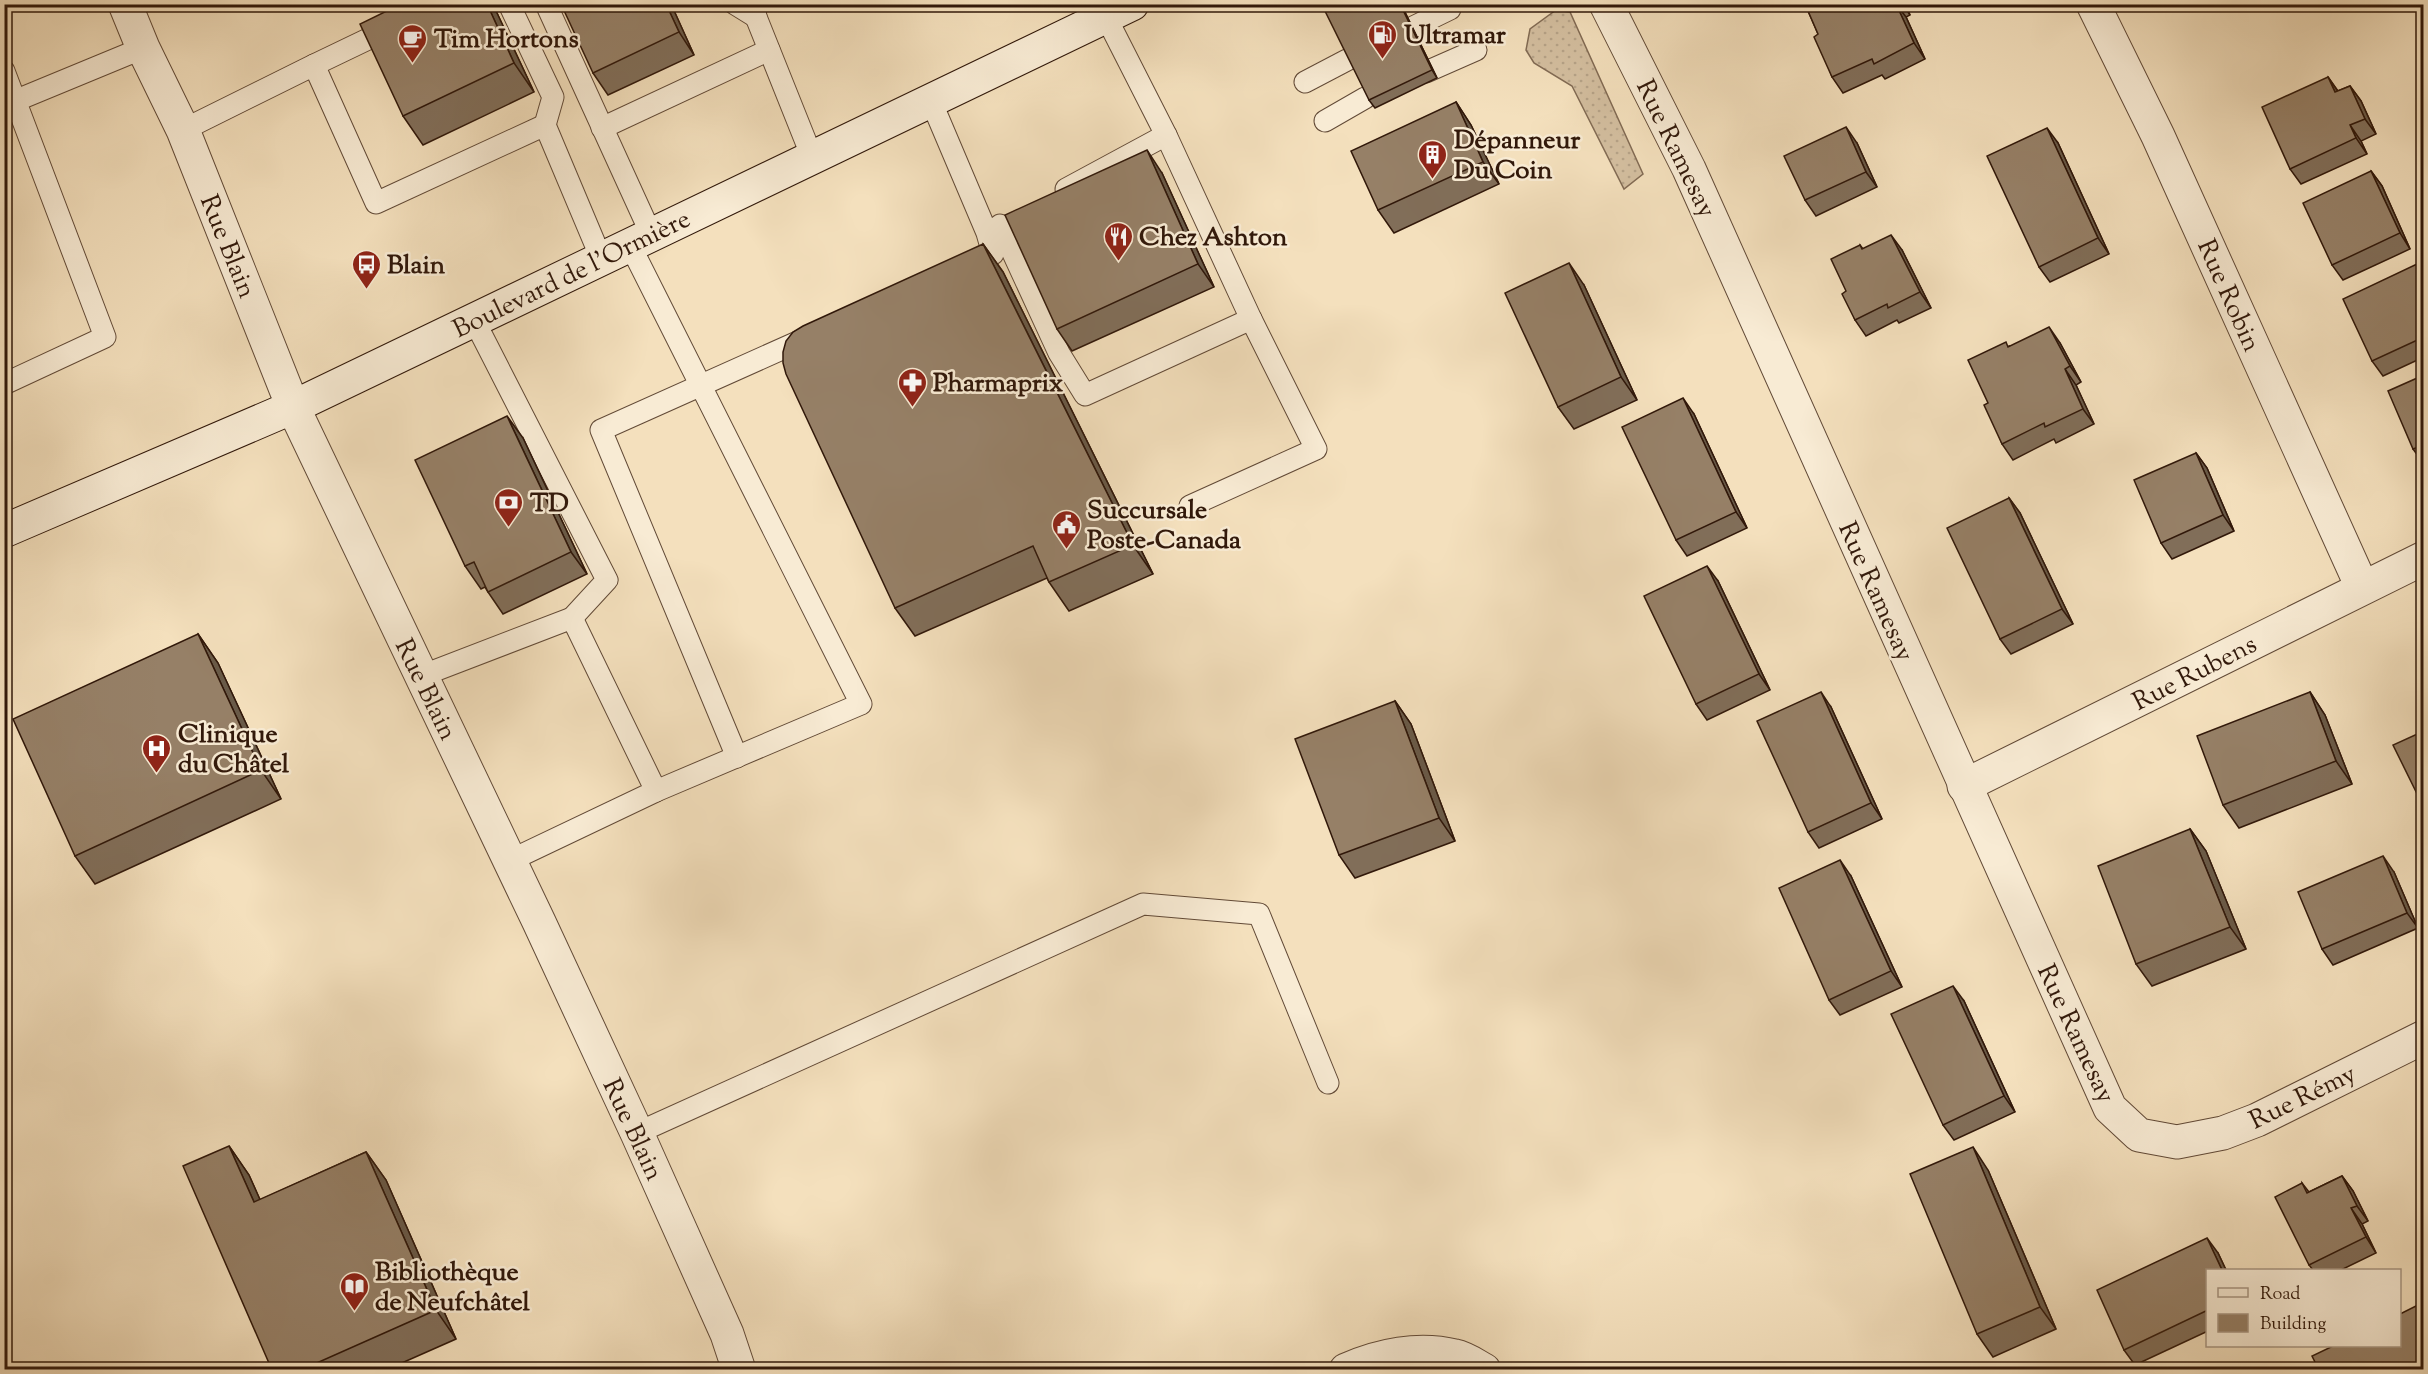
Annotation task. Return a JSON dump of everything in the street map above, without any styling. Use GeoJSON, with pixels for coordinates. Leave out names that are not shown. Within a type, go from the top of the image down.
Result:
{"type":"FeatureCollection","features":[{"type":"Feature","properties":{"kind":"street","name":"Rue Blain"},"geometry":{"type":"LineString","coordinates":[[125,4],[143,48],[183,130],[293,407],[637,1133],[727,1334],[739,1370]]}},
{"type":"Feature","properties":{"kind":"street","name":"Rue Ramesay"},"geometry":{"type":"LineString","coordinates":[[1606,4],[1689,169],[2110,1108],[2139,1135],[2177,1142]]}},
{"type":"Feature","properties":{"kind":"street","name":"Rue Robin"},"geometry":{"type":"LineString","coordinates":[[2093,4],[2158,136],[2362,587]]}},
{"type":"Feature","properties":{"kind":"street","name":"Boulevard de l'Ormière"},"geometry":{"type":"LineString","coordinates":[[4,531],[293,407],[1119,11]]}},
{"type":"Feature","properties":{"kind":"street","name":"Rue Rubens"},"geometry":{"type":"LineString","coordinates":[[1964,786],[2424,558]]}},
{"type":"Feature","properties":{"kind":"street","name":"Rue Rémy"},"geometry":{"type":"LineString","coordinates":[[2177,1142],[2223,1133],[2257,1119],[2424,1037]]}},
{"type":"Feature","properties":{"kind":"street"},"geometry":{"type":"LineString","coordinates":[[1346,1370],[1369,1359],[1416,1352],[1456,1356],[1484,1370]]}},
{"type":"Feature","properties":{"kind":"lane"},"geometry":{"type":"LineString","coordinates":[[183,130],[441,4]]}},
{"type":"Feature","properties":{"kind":"lane"},"geometry":{"type":"LineString","coordinates":[[314,65],[376,203],[545,125],[553,97],[509,4]]}},
{"type":"Feature","properties":{"kind":"lane"},"geometry":{"type":"LineString","coordinates":[[546,4],[602,128],[627,246]]}},
{"type":"Feature","properties":{"kind":"lane"},"geometry":{"type":"LineString","coordinates":[[735,4],[755,11],[812,157]]}},
{"type":"Feature","properties":{"kind":"lane"},"geometry":{"type":"LineString","coordinates":[[1405,31],[1450,9]]}},
{"type":"Feature","properties":{"kind":"lane"},"geometry":{"type":"LineString","coordinates":[[1119,11],[1166,135],[1251,319],[1316,448],[1190,506]]}},
{"type":"Feature","properties":{"kind":"lane"},"geometry":{"type":"LineString","coordinates":[[10,103],[143,48]]}},
{"type":"Feature","properties":{"kind":"lane"},"geometry":{"type":"LineString","coordinates":[[602,128],[769,50]]}},
{"type":"Feature","properties":{"kind":"lane"},"geometry":{"type":"LineString","coordinates":[[1426,72],[1476,50]]}},
{"type":"Feature","properties":{"kind":"lane"},"geometry":{"type":"LineString","coordinates":[[1305,82],[1347,60]]}},
{"type":"Feature","properties":{"kind":"lane"},"geometry":{"type":"LineString","coordinates":[[4,71],[10,103],[105,337],[4,384]]}},
{"type":"Feature","properties":{"kind":"lane"},"geometry":{"type":"LineString","coordinates":[[1325,121],[1365,99]]}},
{"type":"Feature","properties":{"kind":"lane"},"geometry":{"type":"LineString","coordinates":[[931,101],[993,229],[1059,353],[1085,394],[1251,319]]}},
{"type":"Feature","properties":{"kind":"lane"},"geometry":{"type":"LineString","coordinates":[[509,861],[656,791],[861,704],[627,246],[545,125]]}},
{"type":"Feature","properties":{"kind":"lane"},"geometry":{"type":"LineString","coordinates":[[1052,197],[1166,135]]}},
{"type":"Feature","properties":{"kind":"lane"},"geometry":{"type":"LineString","coordinates":[[993,229],[1021,214]]}},
{"type":"Feature","properties":{"kind":"lane"},"geometry":{"type":"LineString","coordinates":[[950,274],[993,254],[993,229]]}},
{"type":"Feature","properties":{"kind":"lane"},"geometry":{"type":"LineString","coordinates":[[421,676],[572,618],[607,580],[474,320]]}},
{"type":"Feature","properties":{"kind":"lane"},"geometry":{"type":"LineString","coordinates":[[737,757],[601,430],[830,327]]}},
{"type":"Feature","properties":{"kind":"lane"},"geometry":{"type":"LineString","coordinates":[[572,618],[656,791]]}},
{"type":"Feature","properties":{"kind":"lane"},"geometry":{"type":"LineString","coordinates":[[637,1133],[1143,904],[1258,914],[1328,1083]]}},
{"type":"Feature","properties":{"kind":"shaded area"},"geometry":{"type":"Polygon","coordinates":[[[1556,10],[1570,12],[1643,174],[1624,189],[1572,86],[1534,63],[1526,50],[1530,29],[1556,10]]]}},
{"type":"Feature","properties":{"kind":"building"},"geometry":{"type":"Polygon","coordinates":[[[401,4],[487,4],[514,63],[403,116],[360,24],[401,4]]]}},
{"type":"Feature","properties":{"kind":"building"},"geometry":{"type":"Polygon","coordinates":[[[561,4],[666,4],[679,32],[593,73],[561,4]]]}},
{"type":"Feature","properties":{"kind":"building"},"geometry":{"type":"Polygon","coordinates":[[[1333,4],[1400,4],[1432,70],[1369,100],[1324,9],[1333,4]]]}},
{"type":"Feature","properties":{"kind":"building"},"geometry":{"type":"Polygon","coordinates":[[[1805,4],[1896,4],[1914,43],[1874,64],[1872,59],[1832,77],[1814,37],[1818,34],[1805,4]]]}},
{"type":"Feature","properties":{"kind":"building"},"geometry":{"type":"Polygon","coordinates":[[[2328,77],[2335,92],[2350,86],[2365,119],[2350,125],[2356,138],[2290,169],[2262,107],[2328,77]]]}},
{"type":"Feature","properties":{"kind":"building"},"geometry":{"type":"Polygon","coordinates":[[[1456,102],[1483,162],[1378,210],[1351,151],[1456,102]]]}},
{"type":"Feature","properties":{"kind":"building"},"geometry":{"type":"Polygon","coordinates":[[[1846,127],[1866,172],[1805,200],[1784,156],[1846,127]]]}},
{"type":"Feature","properties":{"kind":"building"},"geometry":{"type":"Polygon","coordinates":[[[2047,128],[2098,238],[2039,267],[1987,156],[2047,128]]]}},
{"type":"Feature","properties":{"kind":"building","name":"Chez Ashton"},"geometry":{"type":"Polygon","coordinates":[[[1147,150],[1198,264],[1057,329],[1005,215],[1147,150]]]}},
{"type":"Feature","properties":{"kind":"building"},"geometry":{"type":"Polygon","coordinates":[[[2371,171],[2400,233],[2332,265],[2303,203],[2371,171]]]}},
{"type":"Feature","properties":{"kind":"building"},"geometry":{"type":"Polygon","coordinates":[[[1891,235],[1920,292],[1888,308],[1887,304],[1855,320],[1842,294],[1846,291],[1831,259],[1860,245],[1862,249],[1891,235]]]}},
{"type":"Feature","properties":{"kind":"building"},"geometry":{"type":"Polygon","coordinates":[[[983,244],[1133,545],[1049,582],[1033,546],[895,608],[786,374],[783,352],[786,341],[793,332],[803,326],[983,244]]]}},
{"type":"Feature","properties":{"kind":"building"},"geometry":{"type":"Polygon","coordinates":[[[1569,263],[1621,377],[1558,407],[1505,293],[1569,263]]]}},
{"type":"Feature","properties":{"kind":"building"},"geometry":{"type":"Polygon","coordinates":[[[2417,264],[2424,278],[2424,337],[2372,361],[2343,299],[2417,264]]]}},
{"type":"Feature","properties":{"kind":"building"},"geometry":{"type":"Polygon","coordinates":[[[2049,327],[2070,366],[2065,369],[2083,409],[2045,427],[2044,423],[2002,444],[1984,405],[1988,403],[1968,360],[2006,342],[2008,347],[2049,327]]]}},
{"type":"Feature","properties":{"kind":"building"},"geometry":{"type":"Polygon","coordinates":[[[2424,375],[2424,445],[2413,449],[2388,391],[2424,375]]]}},
{"type":"Feature","properties":{"kind":"building"},"geometry":{"type":"Polygon","coordinates":[[[1683,398],[1736,512],[1676,540],[1622,427],[1683,398]]]}},
{"type":"Feature","properties":{"kind":"building","name":"TD"},"geometry":{"type":"Polygon","coordinates":[[[507,416],[571,552],[488,592],[474,562],[465,566],[415,460],[507,416]]]}},
{"type":"Feature","properties":{"kind":"building"},"geometry":{"type":"Polygon","coordinates":[[[2196,453],[2223,515],[2161,543],[2134,480],[2196,453]]]}},
{"type":"Feature","properties":{"kind":"building"},"geometry":{"type":"Polygon","coordinates":[[[2009,498],[2062,609],[2000,639],[1947,528],[2009,498]]]}},
{"type":"Feature","properties":{"kind":"building"},"geometry":{"type":"Polygon","coordinates":[[[1707,566],[1759,674],[1696,704],[1644,596],[1707,566]]]}},
{"type":"Feature","properties":{"kind":"building","name":"Clinique du Châtel"},"geometry":{"type":"Polygon","coordinates":[[[198,634],[261,770],[75,856],[13,719],[198,634]]]}},
{"type":"Feature","properties":{"kind":"building"},"geometry":{"type":"Polygon","coordinates":[[[1821,692],[1871,803],[1808,832],[1757,721],[1821,692]]]}},
{"type":"Feature","properties":{"kind":"building"},"geometry":{"type":"Polygon","coordinates":[[[2310,692],[2336,761],[2223,805],[2197,736],[2310,692]]]}},
{"type":"Feature","properties":{"kind":"building"},"geometry":{"type":"Polygon","coordinates":[[[1395,701],[1439,818],[1339,855],[1295,739],[1395,701]]]}},
{"type":"Feature","properties":{"kind":"building"},"geometry":{"type":"Polygon","coordinates":[[[2424,731],[2424,808],[2393,745],[2424,731]]]}},
{"type":"Feature","properties":{"kind":"building"},"geometry":{"type":"Polygon","coordinates":[[[2190,829],[2230,927],[2136,964],[2098,866],[2190,829]]]}},
{"type":"Feature","properties":{"kind":"building"},"geometry":{"type":"Polygon","coordinates":[[[2383,856],[2407,913],[2322,949],[2298,892],[2383,856]]]}},
{"type":"Feature","properties":{"kind":"building"},"geometry":{"type":"Polygon","coordinates":[[[1840,860],[1891,971],[1829,1000],[1779,888],[1840,860]]]}},
{"type":"Feature","properties":{"kind":"building"},"geometry":{"type":"Polygon","coordinates":[[[1953,986],[2004,1096],[1943,1125],[1891,1014],[1953,986]]]}},
{"type":"Feature","properties":{"kind":"building"},"geometry":{"type":"Polygon","coordinates":[[[229,1146],[254,1202],[366,1152],[436,1310],[301,1370],[272,1370],[183,1166],[229,1146]]]}},
{"type":"Feature","properties":{"kind":"building"},"geometry":{"type":"Polygon","coordinates":[[[1973,1147],[2040,1307],[1977,1334],[1910,1174],[1973,1147]]]}},
{"type":"Feature","properties":{"kind":"building"},"geometry":{"type":"Polygon","coordinates":[[[2342,1176],[2357,1206],[2351,1208],[2366,1237],[2309,1265],[2275,1197],[2302,1183],[2307,1193],[2342,1176]]]}},
{"type":"Feature","properties":{"kind":"building"},"geometry":{"type":"Polygon","coordinates":[[[2207,1238],[2222,1269],[2206,1269],[2206,1311],[2124,1350],[2097,1290],[2207,1238]]]}},
{"type":"Feature","properties":{"kind":"building"},"geometry":{"type":"Polygon","coordinates":[[[2424,1302],[2424,1370],[2319,1370],[2312,1356],[2331,1347],[2401,1347],[2401,1314],[2424,1302]]]}},
{"type":"Feature","properties":{"kind":"place","name":"Ultramar"},"geometry":{"type":"Point","coordinates":[1383,60]}},
{"type":"Feature","properties":{"kind":"place","name":"Tim Hortons"},"geometry":{"type":"Point","coordinates":[413,64]}},
{"type":"Feature","properties":{"kind":"place","name":"Dépanneur Du Coin"},"geometry":{"type":"Point","coordinates":[1433,180]}},
{"type":"Feature","properties":{"kind":"place","name":"Chez Ashton"},"geometry":{"type":"Point","coordinates":[1118,262]}},
{"type":"Feature","properties":{"kind":"place","name":"Blain"},"geometry":{"type":"Point","coordinates":[366,290]}},
{"type":"Feature","properties":{"kind":"place","name":"Pharmaprix"},"geometry":{"type":"Point","coordinates":[912,408]}},
{"type":"Feature","properties":{"kind":"place","name":"TD"},"geometry":{"type":"Point","coordinates":[509,528]}},
{"type":"Feature","properties":{"kind":"place","name":"Succursale Poste-Canada"},"geometry":{"type":"Point","coordinates":[1066,550]}},
{"type":"Feature","properties":{"kind":"place","name":"Clinique du Châtel"},"geometry":{"type":"Point","coordinates":[157,774]}},
{"type":"Feature","properties":{"kind":"place","name":"Bibliothèque de Neufchâtel"},"geometry":{"type":"Point","coordinates":[354,1312]}}]}
